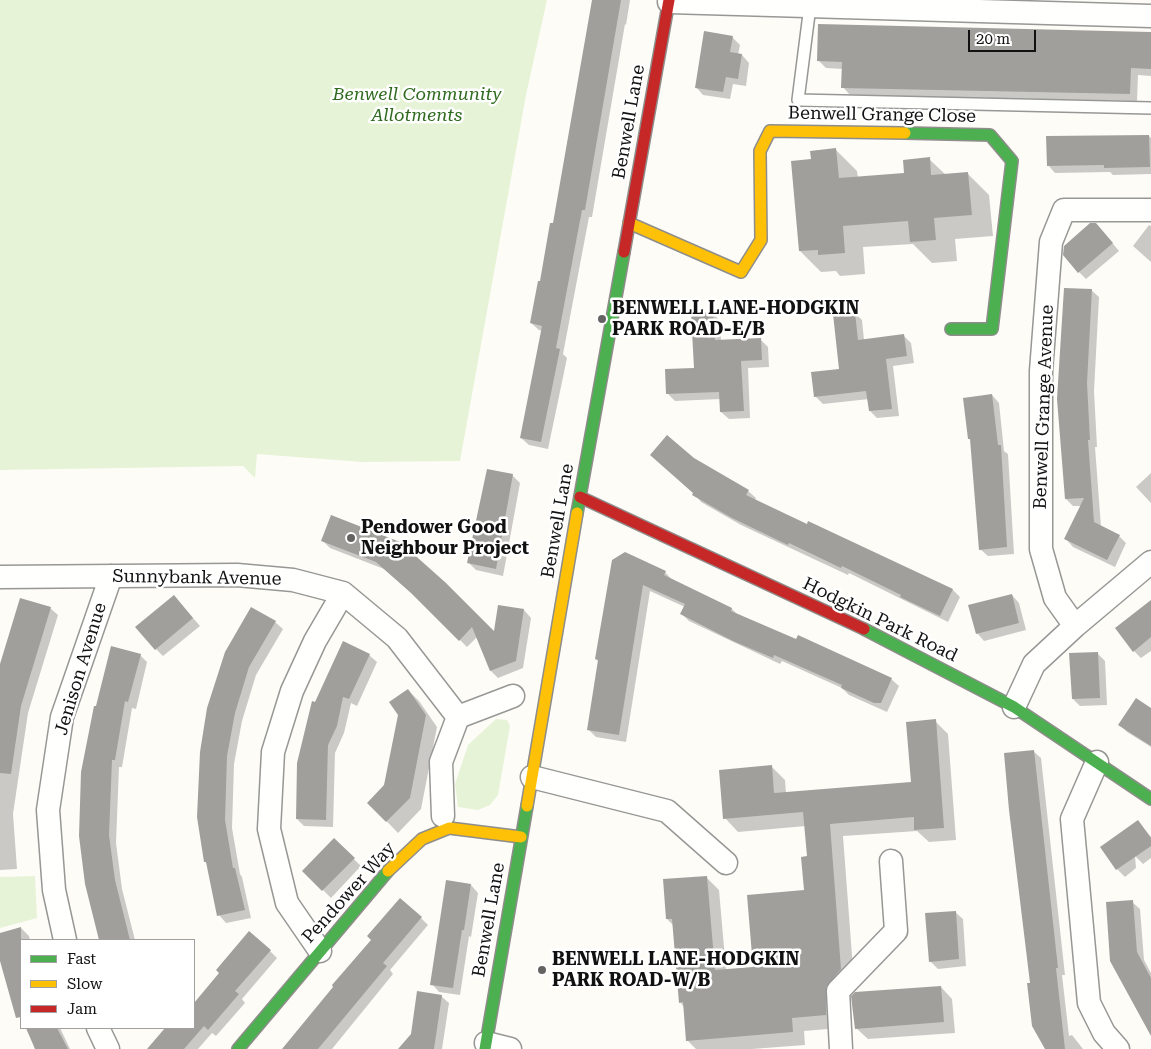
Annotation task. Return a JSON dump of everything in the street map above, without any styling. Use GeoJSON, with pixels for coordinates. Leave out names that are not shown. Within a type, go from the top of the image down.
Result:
{"type":"FeatureCollection","features":[{"type":"Feature","properties":{"kind":"street"},"geometry":{"type":"LineString","coordinates":[[669,1],[810,6],[1002,6],[1151,16]]}},
{"type":"Feature","properties":{"kind":"street","name":"Benwell Lane"},"geometry":{"type":"LineString","coordinates":[[485,1046],[580,497],[669,1]]}},
{"type":"Feature","properties":{"kind":"street","name":"Benwell Grange Close"},"geometry":{"type":"LineString","coordinates":[[629,223],[741,272],[761,240],[760,151],[770,131],[990,135],[1012,161],[992,329],[951,330]]}},
{"type":"Feature","properties":{"kind":"street","name":"Benwell Grange Avenue"},"geometry":{"type":"LineString","coordinates":[[1075,626],[1055,598],[1041,548],[1041,371],[1051,242],[1064,210],[1151,210]]}},
{"type":"Feature","properties":{"kind":"street","name":"Hodgkin Park Road"},"geometry":{"type":"LineString","coordinates":[[580,497],[882,637],[1014,707],[1151,799]]}},
{"type":"Feature","properties":{"kind":"street"},"geometry":{"type":"LineString","coordinates":[[1014,707],[1034,664],[1075,626],[1151,562]]}},
{"type":"Feature","properties":{"kind":"street","name":"Sunnybank Avenue"},"geometry":{"type":"LineString","coordinates":[[0,577],[237,575],[293,580],[343,593],[397,638],[458,717]]}},
{"type":"Feature","properties":{"kind":"street","name":"Jenison Avenue"},"geometry":{"type":"LineString","coordinates":[[65,939],[54,890],[48,810],[62,717],[111,576]]}},
{"type":"Feature","properties":{"kind":"street"},"geometry":{"type":"LineString","coordinates":[[320,951],[287,902],[269,829],[273,752],[292,691],[315,641],[343,593]]}},
{"type":"Feature","properties":{"kind":"street"},"geometry":{"type":"LineString","coordinates":[[443,816],[441,762],[458,717],[513,696]]}},
{"type":"Feature","properties":{"kind":"street"},"geometry":{"type":"LineString","coordinates":[[1097,762],[1072,819],[1089,1003],[1104,1033],[1118,1049]]}},
{"type":"Feature","properties":{"kind":"street"},"geometry":{"type":"LineString","coordinates":[[532,778],[667,810],[726,863]]}},
{"type":"Feature","properties":{"kind":"street","name":"Pendower Way"},"geometry":{"type":"LineString","coordinates":[[238,1049],[385,874],[422,839],[449,828],[521,837]]}},
{"type":"Feature","properties":{"kind":"street"},"geometry":{"type":"LineString","coordinates":[[841,1049],[838,991],[896,931],[891,861]]}},
{"type":"Feature","properties":{"kind":"street"},"geometry":{"type":"LineString","coordinates":[[98,1029],[108,1049]]}},
{"type":"Feature","properties":{"kind":"street"},"geometry":{"type":"LineString","coordinates":[[485,1046],[510,1049]]}},
{"type":"Feature","properties":{"kind":"lane"},"geometry":{"type":"LineString","coordinates":[[810,6],[798,100],[1151,108]]}},
{"type":"Feature","properties":{"kind":"green space","name":"Benwell Community Allotments"},"geometry":{"type":"Polygon","coordinates":[[[0,0],[547,0],[526,95],[460,461],[363,462],[257,454],[255,478],[243,466],[0,470],[0,0]]]}},
{"type":"Feature","properties":{"kind":"green space"},"geometry":{"type":"Polygon","coordinates":[[[496,719],[507,720],[510,726],[498,795],[490,805],[478,810],[458,807],[455,784],[468,745],[496,719]]]}},
{"type":"Feature","properties":{"kind":"green space"},"geometry":{"type":"Polygon","coordinates":[[[35,876],[37,918],[0,928],[0,877],[35,876]]]}},
{"type":"Feature","properties":{"kind":"building"},"geometry":{"type":"Polygon","coordinates":[[[592,0],[621,0],[585,210],[582,210],[556,348],[560,349],[541,442],[520,438],[542,326],[530,323],[538,281],[540,281],[550,223],[553,223],[592,0]]]}},
{"type":"Feature","properties":{"kind":"building"},"geometry":{"type":"Polygon","coordinates":[[[818,24],[1151,32],[1151,69],[1131,68],[1130,94],[841,88],[842,62],[817,61],[818,24]]]}},
{"type":"Feature","properties":{"kind":"building"},"geometry":{"type":"Polygon","coordinates":[[[704,31],[733,36],[730,52],[742,54],[738,79],[726,77],[723,92],[695,88],[704,31]]]}},
{"type":"Feature","properties":{"kind":"building"},"geometry":{"type":"Polygon","coordinates":[[[1149,135],[1150,167],[1104,168],[1104,165],[1047,166],[1046,136],[1149,135]]]}},
{"type":"Feature","properties":{"kind":"building"},"geometry":{"type":"Polygon","coordinates":[[[836,148],[839,178],[904,173],[903,160],[930,157],[931,175],[968,172],[972,215],[934,218],[936,240],[910,242],[908,221],[843,226],[845,253],[818,255],[818,250],[799,251],[791,161],[811,159],[810,151],[836,148]]]}},
{"type":"Feature","properties":{"kind":"building"},"geometry":{"type":"Polygon","coordinates":[[[1090,223],[1096,223],[1113,243],[1078,273],[1063,255],[1064,246],[1090,223]]]}},
{"type":"Feature","properties":{"kind":"building"},"geometry":{"type":"Polygon","coordinates":[[[1064,288],[1092,289],[1087,383],[1090,440],[1088,440],[1094,522],[1120,535],[1107,560],[1064,539],[1084,498],[1065,499],[1057,399],[1064,288]]]}},
{"type":"Feature","properties":{"kind":"building"},"geometry":{"type":"Polygon","coordinates":[[[713,312],[715,340],[761,338],[762,360],[741,361],[744,411],[720,412],[719,392],[666,394],[665,369],[694,368],[691,313],[713,312]]]}},
{"type":"Feature","properties":{"kind":"building"},"geometry":{"type":"Polygon","coordinates":[[[855,312],[858,340],[904,334],[907,356],[886,359],[892,409],[869,411],[866,391],[814,397],[811,372],[839,369],[833,314],[855,312]]]}},
{"type":"Feature","properties":{"kind":"building"},"geometry":{"type":"Polygon","coordinates":[[[992,394],[998,445],[1001,445],[1007,547],[979,550],[970,439],[968,439],[963,398],[992,394]]]}},
{"type":"Feature","properties":{"kind":"building"},"geometry":{"type":"Polygon","coordinates":[[[667,435],[694,458],[749,490],[746,495],[807,524],[808,521],[953,589],[940,616],[842,566],[841,568],[789,543],[788,545],[732,518],[692,495],[693,493],[650,455],[667,435]]]}},
{"type":"Feature","properties":{"kind":"building"},"geometry":{"type":"Polygon","coordinates":[[[487,469],[513,474],[496,569],[467,563],[487,469]]]}},
{"type":"Feature","properties":{"kind":"building"},"geometry":{"type":"Polygon","coordinates":[[[331,515],[400,542],[446,583],[494,631],[498,605],[524,609],[516,661],[490,671],[472,627],[459,641],[411,593],[376,562],[321,541],[331,515]]]}},
{"type":"Feature","properties":{"kind":"building"},"geometry":{"type":"Polygon","coordinates":[[[625,552],[666,571],[664,575],[732,608],[731,611],[796,639],[798,635],[892,678],[881,703],[874,703],[841,688],[842,685],[774,655],[773,658],[733,641],[680,614],[685,604],[643,585],[619,735],[587,730],[598,660],[595,659],[612,560],[625,552]]]}},
{"type":"Feature","properties":{"kind":"building"},"geometry":{"type":"Polygon","coordinates":[[[1012,594],[1019,623],[976,634],[968,605],[1012,594]]]}},
{"type":"Feature","properties":{"kind":"building"},"geometry":{"type":"Polygon","coordinates":[[[174,595],[193,618],[155,650],[135,627],[174,595]]]}},
{"type":"Feature","properties":{"kind":"building"},"geometry":{"type":"Polygon","coordinates":[[[20,598],[51,607],[21,706],[11,774],[0,773],[0,664],[20,598]]]}},
{"type":"Feature","properties":{"kind":"building"},"geometry":{"type":"Polygon","coordinates":[[[1151,600],[1151,637],[1133,652],[1115,628],[1151,600]]]}},
{"type":"Feature","properties":{"kind":"building"},"geometry":{"type":"Polygon","coordinates":[[[251,607],[276,621],[249,667],[235,713],[227,756],[225,820],[233,868],[235,868],[245,910],[217,916],[206,862],[204,862],[197,817],[200,752],[207,708],[225,652],[251,607]]]}},
{"type":"Feature","properties":{"kind":"building"},"geometry":{"type":"Polygon","coordinates":[[[343,641],[370,654],[349,699],[343,697],[337,726],[328,745],[326,820],[296,819],[297,763],[312,701],[315,702],[343,641]]]}},
{"type":"Feature","properties":{"kind":"building"},"geometry":{"type":"Polygon","coordinates":[[[111,646],[141,654],[128,702],[125,701],[115,760],[112,760],[109,835],[115,880],[130,939],[99,939],[85,884],[79,836],[81,772],[94,706],[96,706],[111,646]]]}},
{"type":"Feature","properties":{"kind":"building"},"geometry":{"type":"Polygon","coordinates":[[[1098,652],[1100,698],[1072,699],[1069,653],[1098,652]]]}},
{"type":"Feature","properties":{"kind":"building"},"geometry":{"type":"Polygon","coordinates":[[[408,689],[426,715],[410,798],[386,822],[367,803],[384,785],[398,715],[389,702],[408,689]]]}},
{"type":"Feature","properties":{"kind":"building"},"geometry":{"type":"Polygon","coordinates":[[[1136,698],[1151,708],[1151,746],[1118,725],[1136,698]]]}},
{"type":"Feature","properties":{"kind":"building"},"geometry":{"type":"Polygon","coordinates":[[[936,719],[944,828],[914,830],[914,817],[830,824],[841,969],[826,987],[826,1015],[792,1018],[793,1032],[686,1041],[683,1002],[679,1003],[672,919],[666,919],[663,879],[707,876],[715,970],[753,967],[747,895],[804,890],[801,857],[807,856],[803,812],[723,819],[719,770],[772,765],[774,793],[911,782],[906,722],[936,719]]]}},
{"type":"Feature","properties":{"kind":"building"},"geometry":{"type":"Polygon","coordinates":[[[1034,750],[1065,1049],[1045,1049],[1032,1026],[1027,983],[1030,983],[1009,810],[1004,753],[1034,750]]]}},
{"type":"Feature","properties":{"kind":"building"},"geometry":{"type":"Polygon","coordinates":[[[1138,820],[1151,838],[1151,846],[1116,870],[1100,847],[1138,820]]]}},
{"type":"Feature","properties":{"kind":"building"},"geometry":{"type":"Polygon","coordinates":[[[334,838],[355,858],[322,891],[302,871],[334,838]]]}},
{"type":"Feature","properties":{"kind":"building"},"geometry":{"type":"Polygon","coordinates":[[[446,880],[471,884],[453,988],[430,985],[446,880]]]}},
{"type":"Feature","properties":{"kind":"building"},"geometry":{"type":"Polygon","coordinates":[[[400,898],[422,917],[383,963],[387,966],[318,1049],[282,1049],[333,987],[332,985],[371,940],[367,936],[400,898]]]}},
{"type":"Feature","properties":{"kind":"building"},"geometry":{"type":"Polygon","coordinates":[[[1133,900],[1137,952],[1151,978],[1151,1036],[1110,961],[1106,902],[1133,900]]]}},
{"type":"Feature","properties":{"kind":"building"},"geometry":{"type":"Polygon","coordinates":[[[956,911],[959,959],[929,962],[925,913],[956,911]]]}},
{"type":"Feature","properties":{"kind":"building"},"geometry":{"type":"Polygon","coordinates":[[[21,927],[20,1017],[16,1018],[0,961],[0,933],[21,927]]]}},
{"type":"Feature","properties":{"kind":"building"},"geometry":{"type":"Polygon","coordinates":[[[249,931],[271,950],[235,991],[239,994],[208,1030],[204,1026],[184,1049],[147,1049],[164,1029],[195,1029],[195,1002],[219,973],[216,970],[249,931]]]}},
{"type":"Feature","properties":{"kind":"building"},"geometry":{"type":"Polygon","coordinates":[[[941,986],[944,1022],[855,1029],[851,996],[855,992],[941,986]]]}},
{"type":"Feature","properties":{"kind":"building"},"geometry":{"type":"Polygon","coordinates":[[[417,991],[442,995],[434,1049],[398,1049],[411,1034],[417,991]]]}},
{"type":"Feature","properties":{"kind":"building"},"geometry":{"type":"Polygon","coordinates":[[[26,1029],[58,1029],[68,1049],[35,1049],[26,1029]]]}},
{"type":"Feature","properties":{"kind":"traffic: fast"},"geometry":{"type":"LineString","coordinates":[[905,133],[990,135],[1012,161],[992,329],[951,329]]}},
{"type":"Feature","properties":{"kind":"traffic: fast"},"geometry":{"type":"LineString","coordinates":[[577,513],[624,252]]}},
{"type":"Feature","properties":{"kind":"traffic: fast"},"geometry":{"type":"LineString","coordinates":[[864,629],[1014,707],[1151,799]]}},
{"type":"Feature","properties":{"kind":"traffic: fast"},"geometry":{"type":"LineString","coordinates":[[485,1049],[527,806]]}},
{"type":"Feature","properties":{"kind":"traffic: fast"},"geometry":{"type":"LineString","coordinates":[[238,1049],[388,871]]}},
{"type":"Feature","properties":{"kind":"traffic: slow"},"geometry":{"type":"LineString","coordinates":[[629,223],[741,272],[761,240],[760,151],[770,131],[905,133]]}},
{"type":"Feature","properties":{"kind":"traffic: slow"},"geometry":{"type":"LineString","coordinates":[[527,806],[577,513]]}},
{"type":"Feature","properties":{"kind":"traffic: slow"},"geometry":{"type":"LineString","coordinates":[[388,871],[422,839],[449,828],[521,837]]}},
{"type":"Feature","properties":{"kind":"traffic: jam"},"geometry":{"type":"LineString","coordinates":[[624,252],[669,0]]}},
{"type":"Feature","properties":{"kind":"traffic: jam"},"geometry":{"type":"LineString","coordinates":[[580,497],[864,629]]}},
{"type":"Feature","properties":{"kind":"place","name":"BENWELL LANE-HODGKIN PARK ROAD-E/B"},"geometry":{"type":"Point","coordinates":[602,319]}},
{"type":"Feature","properties":{"kind":"place","name":"Pendower Good Neighbour Project"},"geometry":{"type":"Point","coordinates":[351,538]}},
{"type":"Feature","properties":{"kind":"place","name":"BENWELL LANE-HODGKIN PARK ROAD-W/B"},"geometry":{"type":"Point","coordinates":[542,970]}}]}
